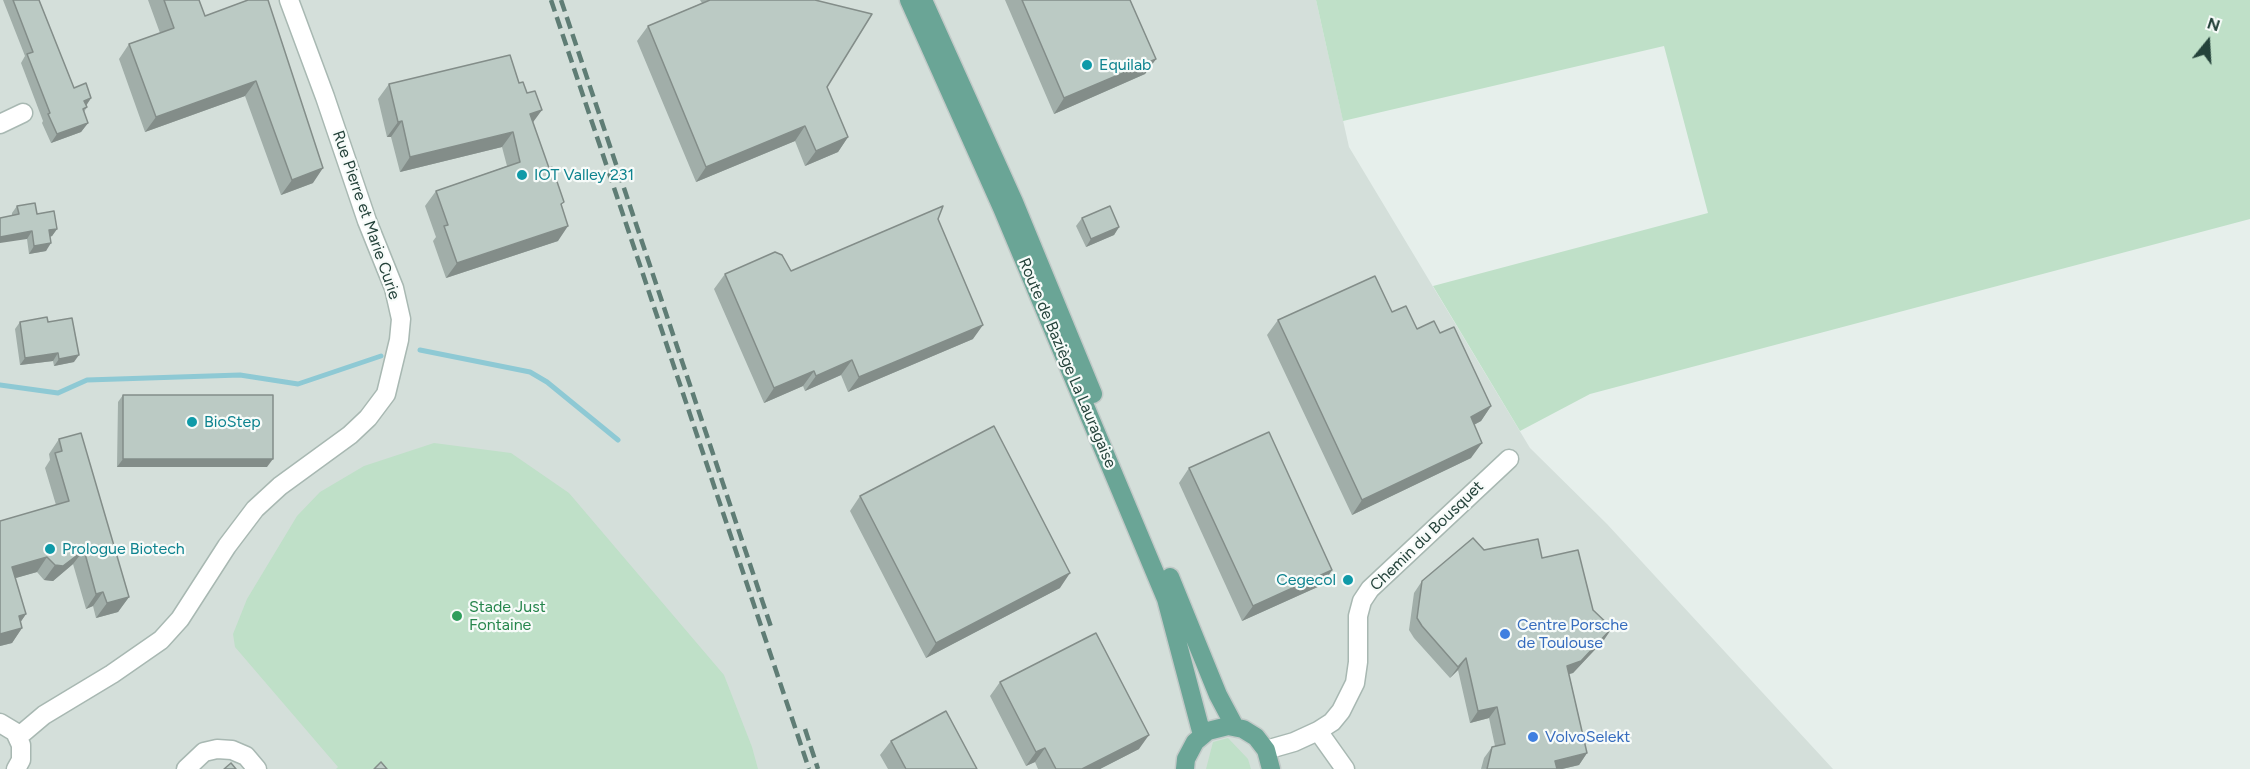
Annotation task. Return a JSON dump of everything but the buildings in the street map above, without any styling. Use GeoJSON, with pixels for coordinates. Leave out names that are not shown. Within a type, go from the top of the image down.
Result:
{"type":"FeatureCollection","features":[{"type":"Feature","properties":{"kind":"main road","name":"Route de Baziège La Lauragaise"},"geometry":{"type":"LineString","coordinates":[[909,0],[1002,208],[1166,599],[1202,735]]}},
{"type":"Feature","properties":{"kind":"main road","name":"Route de Baziège La Lauragaise"},"geometry":{"type":"LineString","coordinates":[[923,0],[1014,202],[1218,695],[1235,727]]}},
{"type":"Feature","properties":{"kind":"main road"},"geometry":{"type":"LineString","coordinates":[[1185,769],[1190,750],[1202,735],[1214,728],[1235,727],[1256,737],[1266,750],[1271,769]]}},
{"type":"Feature","properties":{"kind":"street","name":"Rue Pierre et Marie Curie"},"geometry":{"type":"LineString","coordinates":[[18,737],[44,715],[127,664],[161,640],[180,619],[226,546],[255,509],[280,486],[350,435],[368,418],[386,394],[399,340],[401,320],[394,288],[367,222],[289,0]]}},
{"type":"Feature","properties":{"kind":"street"},"geometry":{"type":"LineString","coordinates":[[0,124],[23,113]]}},
{"type":"Feature","properties":{"kind":"street","name":"Chemin du Bousquet"},"geometry":{"type":"LineString","coordinates":[[1266,750],[1294,742],[1332,722],[1341,711],[1355,683],[1358,662],[1358,616],[1362,601],[1370,589],[1509,459]]}},
{"type":"Feature","properties":{"kind":"street"},"geometry":{"type":"LineString","coordinates":[[0,723],[11,729],[18,737],[22,753],[16,769]]}},
{"type":"Feature","properties":{"kind":"street"},"geometry":{"type":"LineString","coordinates":[[1318,731],[1345,769]]}},
{"type":"Feature","properties":{"kind":"street"},"geometry":{"type":"LineString","coordinates":[[186,769],[204,752],[217,749],[232,750],[246,756],[257,769]]}},
{"type":"Feature","properties":{"kind":"shaded area"},"geometry":{"type":"Polygon","coordinates":[[[0,0],[1316,0],[1349,147],[1530,448],[1607,524],[1833,769],[0,769],[0,0]]]}},
{"type":"Feature","properties":{"kind":"green space"},"geometry":{"type":"Polygon","coordinates":[[[1316,0],[2250,0],[2250,219],[1590,394],[1520,431],[1433,286],[1708,213],[1664,46],[1343,121],[1316,0]]]}},
{"type":"Feature","properties":{"kind":"green space","name":"Stade Just Fontaine"},"geometry":{"type":"Polygon","coordinates":[[[434,443],[511,453],[569,493],[724,675],[752,747],[758,769],[336,769],[338,767],[235,647],[233,634],[247,599],[297,516],[320,492],[364,466],[434,443]]]}},
{"type":"Feature","properties":{"kind":"green space"},"geometry":{"type":"Polygon","coordinates":[[[1228,738],[1248,759],[1251,769],[1206,769],[1213,742],[1228,738]]]}},
{"type":"Feature","properties":{"kind":"waterway"},"geometry":{"type":"LineString","coordinates":[[420,350],[530,372],[547,382],[618,440]]}},
{"type":"Feature","properties":{"kind":"waterway"},"geometry":{"type":"LineString","coordinates":[[0,385],[58,393],[87,380],[240,375],[298,384],[381,356]]}},
{"type":"Feature","properties":{"kind":"railway"},"geometry":{"type":"LineString","coordinates":[[551,0],[809,769]]}},
{"type":"Feature","properties":{"kind":"railway"},"geometry":{"type":"LineString","coordinates":[[561,0],[771,627]]}},
{"type":"Feature","properties":{"kind":"railway"},"geometry":{"type":"LineString","coordinates":[[805,729],[818,769]]}},
{"type":"Feature","properties":{"kind":"place","name":"Equilab"},"geometry":{"type":"Point","coordinates":[1087,65]}},
{"type":"Feature","properties":{"kind":"place","name":"IOT Valley 231"},"geometry":{"type":"Point","coordinates":[522,175]}},
{"type":"Feature","properties":{"kind":"place","name":"BioStep"},"geometry":{"type":"Point","coordinates":[192,422]}},
{"type":"Feature","properties":{"kind":"place","name":"Prologue Biotech"},"geometry":{"type":"Point","coordinates":[50,549]}},
{"type":"Feature","properties":{"kind":"place","name":"Cegecol"},"geometry":{"type":"Point","coordinates":[1348,580]}},
{"type":"Feature","properties":{"kind":"place","name":"Stade Just Fontaine"},"geometry":{"type":"Point","coordinates":[457,616]}},
{"type":"Feature","properties":{"kind":"place","name":"Centre Porsche de Toulouse"},"geometry":{"type":"Point","coordinates":[1505,634]}},
{"type":"Feature","properties":{"kind":"place","name":"VolvoSelekt"},"geometry":{"type":"Point","coordinates":[1533,737]}}]}
